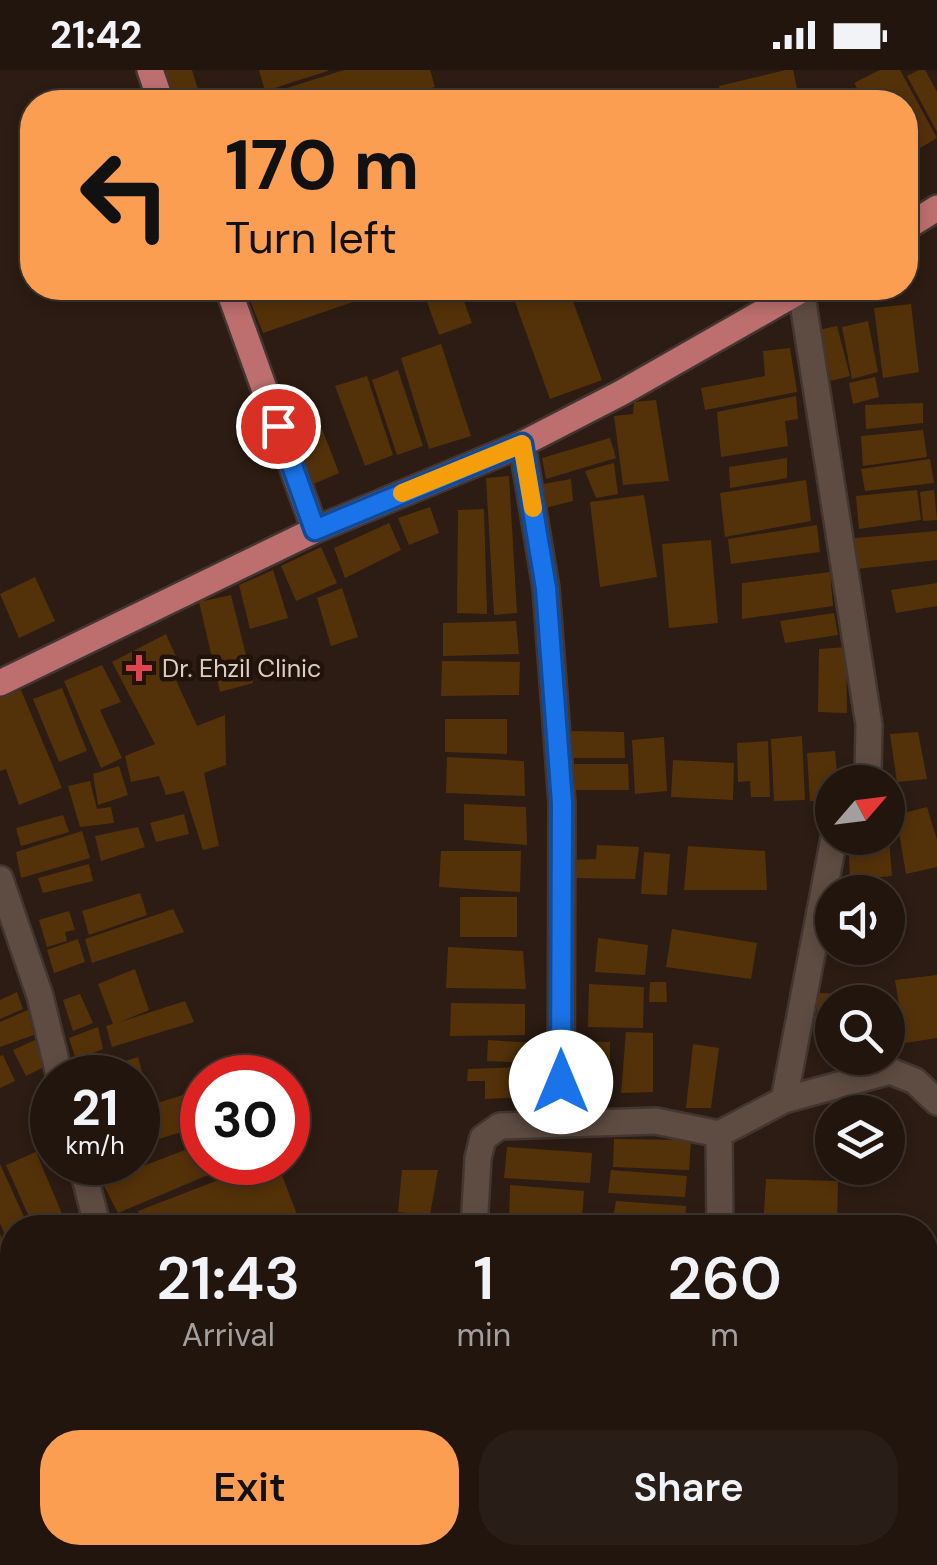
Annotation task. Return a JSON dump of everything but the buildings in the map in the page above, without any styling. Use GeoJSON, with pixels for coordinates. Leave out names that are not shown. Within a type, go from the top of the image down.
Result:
{"type":"FeatureCollection","features":[{"type":"Feature","properties":{"kind":"main road"},"geometry":{"type":"LineString","coordinates":[[232,300],[315,530]]}},
{"type":"Feature","properties":{"kind":"main road"},"geometry":{"type":"LineString","coordinates":[[0,683],[315,530],[522,444],[621,394],[784,300]]}},
{"type":"Feature","properties":{"kind":"street"},"geometry":{"type":"LineString","coordinates":[[805,300],[869,725],[868,765]]}},
{"type":"Feature","properties":{"kind":"street"},"geometry":{"type":"LineString","coordinates":[[522,444],[546,588],[562,803],[561,1122]]}},
{"type":"Feature","properties":{"kind":"street"},"geometry":{"type":"LineString","coordinates":[[784,1100],[831,855]]}},
{"type":"Feature","properties":{"kind":"street"},"geometry":{"type":"LineString","coordinates":[[0,879],[40,996],[54,1055]]}},
{"type":"Feature","properties":{"kind":"street"},"geometry":{"type":"LineString","coordinates":[[475,1215],[482,1138],[500,1126],[656,1121],[719,1134],[784,1100],[890,1071],[915,1081],[937,1102]]}},
{"type":"Feature","properties":{"kind":"street"},"geometry":{"type":"LineString","coordinates":[[719,1134],[720,1215]]}},
{"type":"Feature","properties":{"kind":"street"},"geometry":{"type":"LineString","coordinates":[[88,1185],[95,1215]]}},
{"type":"Feature","properties":{"kind":"slow traffic"},"geometry":{"type":"LineString","coordinates":[[402,493],[522,444],[533,508]]}},
{"type":"Feature","properties":{"kind":"place","name":"Dr. Ehzil Clinic"},"geometry":{"type":"Point","coordinates":[139,668]}},
{"type":"Feature","properties":{"kind":"route"},"geometry":{"type":"LineString","coordinates":[[278,426],[315,530],[522,444],[546,588],[562,803],[561,1082]]}}]}
